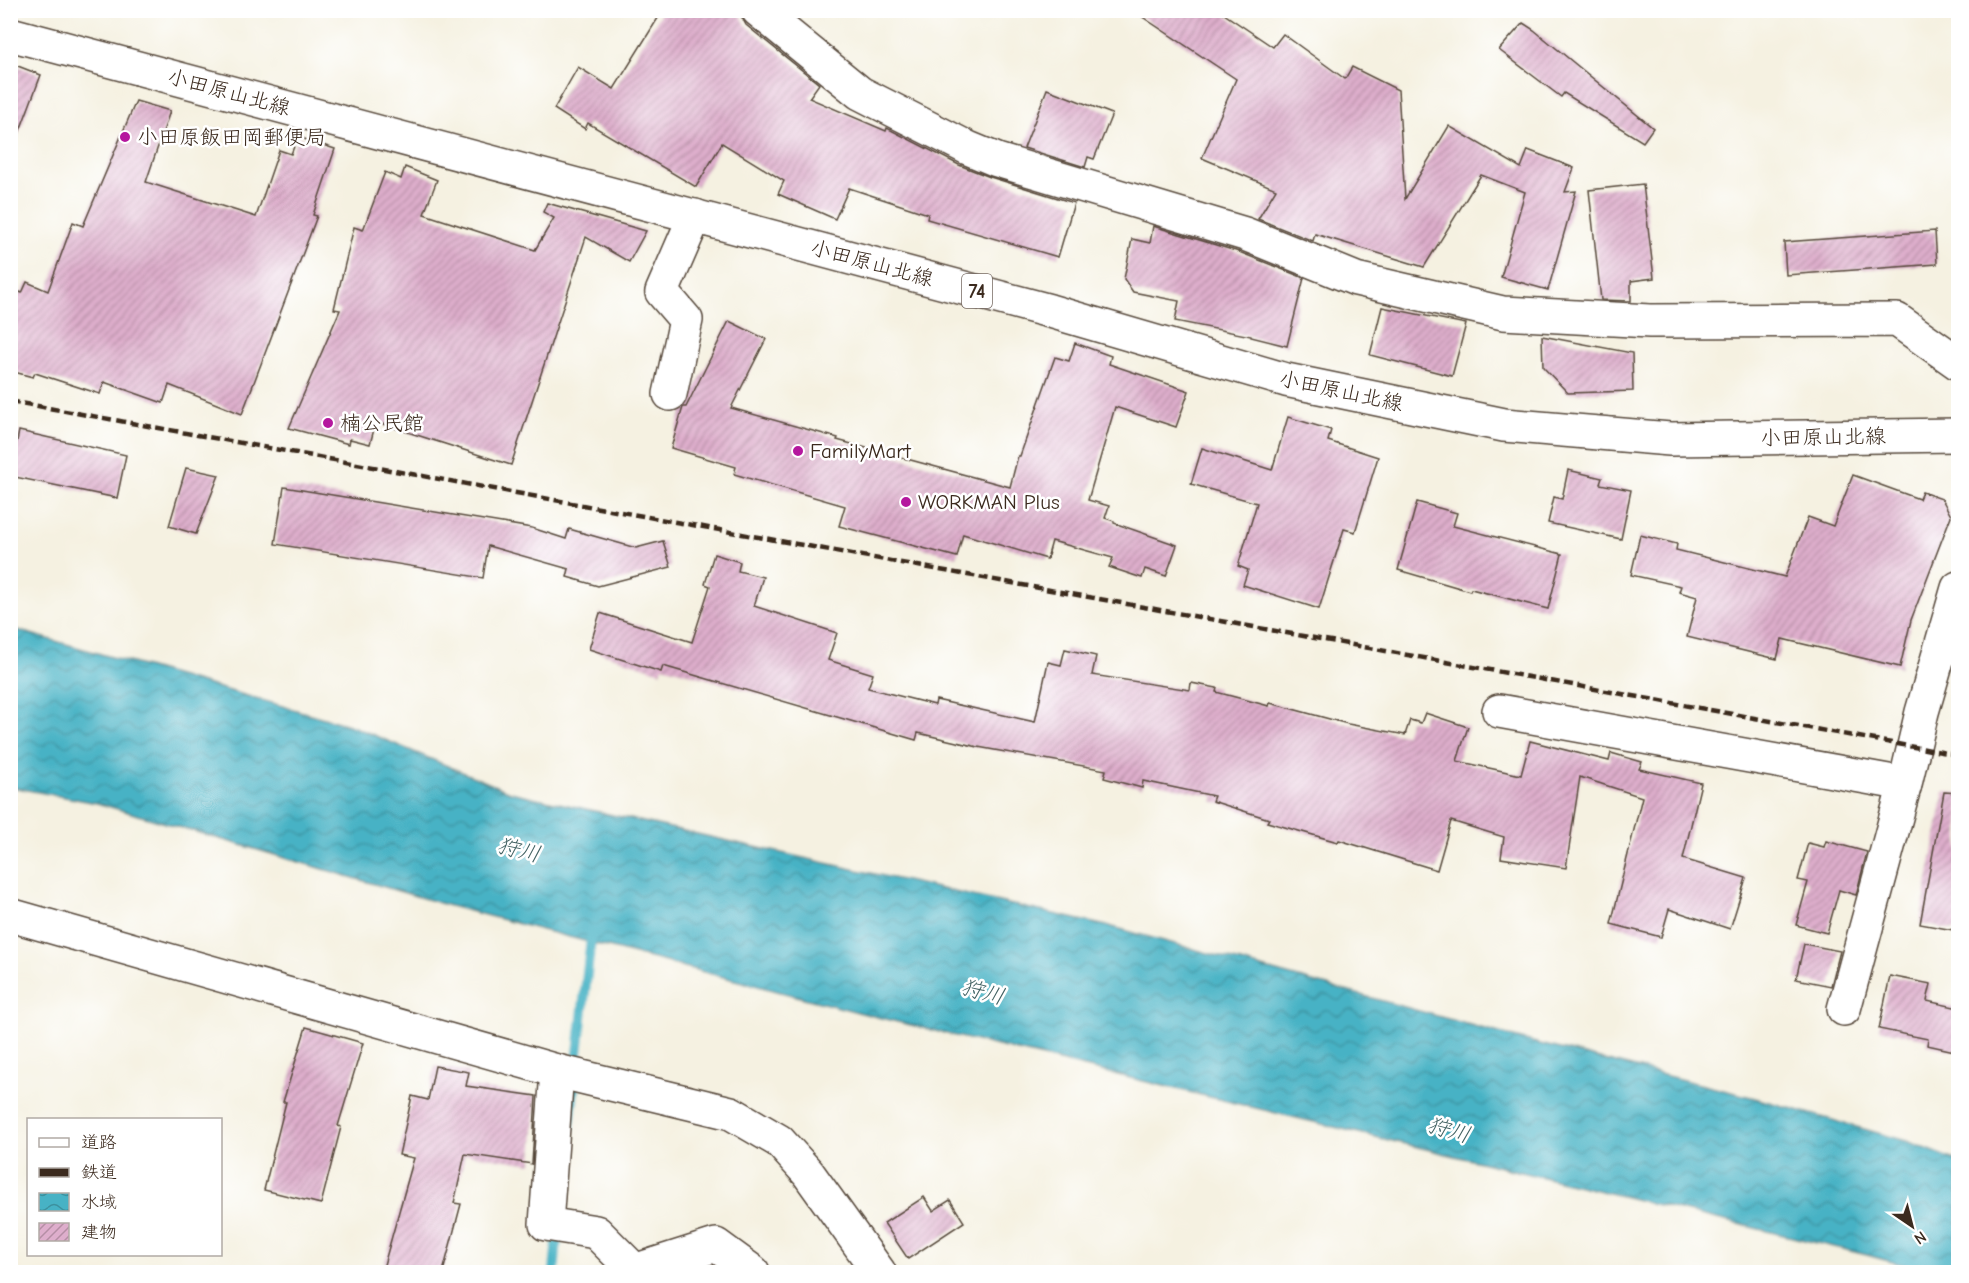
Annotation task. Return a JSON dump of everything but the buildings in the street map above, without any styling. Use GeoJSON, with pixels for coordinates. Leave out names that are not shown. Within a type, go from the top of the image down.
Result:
{"type":"FeatureCollection","features":[{"type":"Feature","properties":{"kind":"street"},"geometry":{"type":"LineString","coordinates":[[758,10],[860,93],[968,148],[997,160],[1245,234],[1356,279],[1503,313],[1650,321],[1897,320],[1959,363]]}},
{"type":"Feature","properties":{"kind":"street","name":"小田原山北線"},"geometry":{"type":"LineString","coordinates":[[10,34],[1050,311],[1286,380],[1504,425],[1670,439],[1959,435]]}},
{"type":"Feature","properties":{"kind":"street"},"geometry":{"type":"LineString","coordinates":[[670,394],[686,320],[662,292],[695,216]]}},
{"type":"Feature","properties":{"kind":"street"},"geometry":{"type":"LineString","coordinates":[[1844,1009],[1905,784],[1919,721],[1959,588]]}},
{"type":"Feature","properties":{"kind":"street"},"geometry":{"type":"LineString","coordinates":[[1499,711],[1905,784]]}},
{"type":"Feature","properties":{"kind":"street"},"geometry":{"type":"LineString","coordinates":[[10,915],[557,1071],[731,1113],[779,1141],[808,1173],[879,1272]]}},
{"type":"Feature","properties":{"kind":"street"},"geometry":{"type":"LineString","coordinates":[[557,1071],[546,1224],[596,1232],[635,1272],[716,1245],[753,1272]]}},
{"type":"Feature","properties":{"kind":"water","name":"狩川"},"geometry":{"type":"Polygon","coordinates":[[[10,628],[352,726],[510,792],[1120,929],[1536,1043],[1755,1098],[1906,1141],[1958,1161],[1958,1272],[1929,1272],[1867,1255],[881,1018],[450,906],[97,803],[11,787],[10,628]]]}},
{"type":"Feature","properties":{"kind":"waterway"},"geometry":{"type":"LineString","coordinates":[[567,1150],[592,930]]}},
{"type":"Feature","properties":{"kind":"waterway"},"geometry":{"type":"LineString","coordinates":[[554,1272],[558,1228]]}},
{"type":"Feature","properties":{"kind":"railway"},"geometry":{"type":"LineString","coordinates":[[10,401],[1958,755]]}},
{"type":"Feature","properties":{"kind":"place","name":"小田原飯田岡郵便局"},"geometry":{"type":"Point","coordinates":[125,137]}},
{"type":"Feature","properties":{"kind":"place","name":"楠公民館"},"geometry":{"type":"Point","coordinates":[328,423]}},
{"type":"Feature","properties":{"kind":"place","name":"FamilyMart"},"geometry":{"type":"Point","coordinates":[798,451]}},
{"type":"Feature","properties":{"kind":"place","name":"WORKMAN Plus"},"geometry":{"type":"Point","coordinates":[906,502]}}]}
